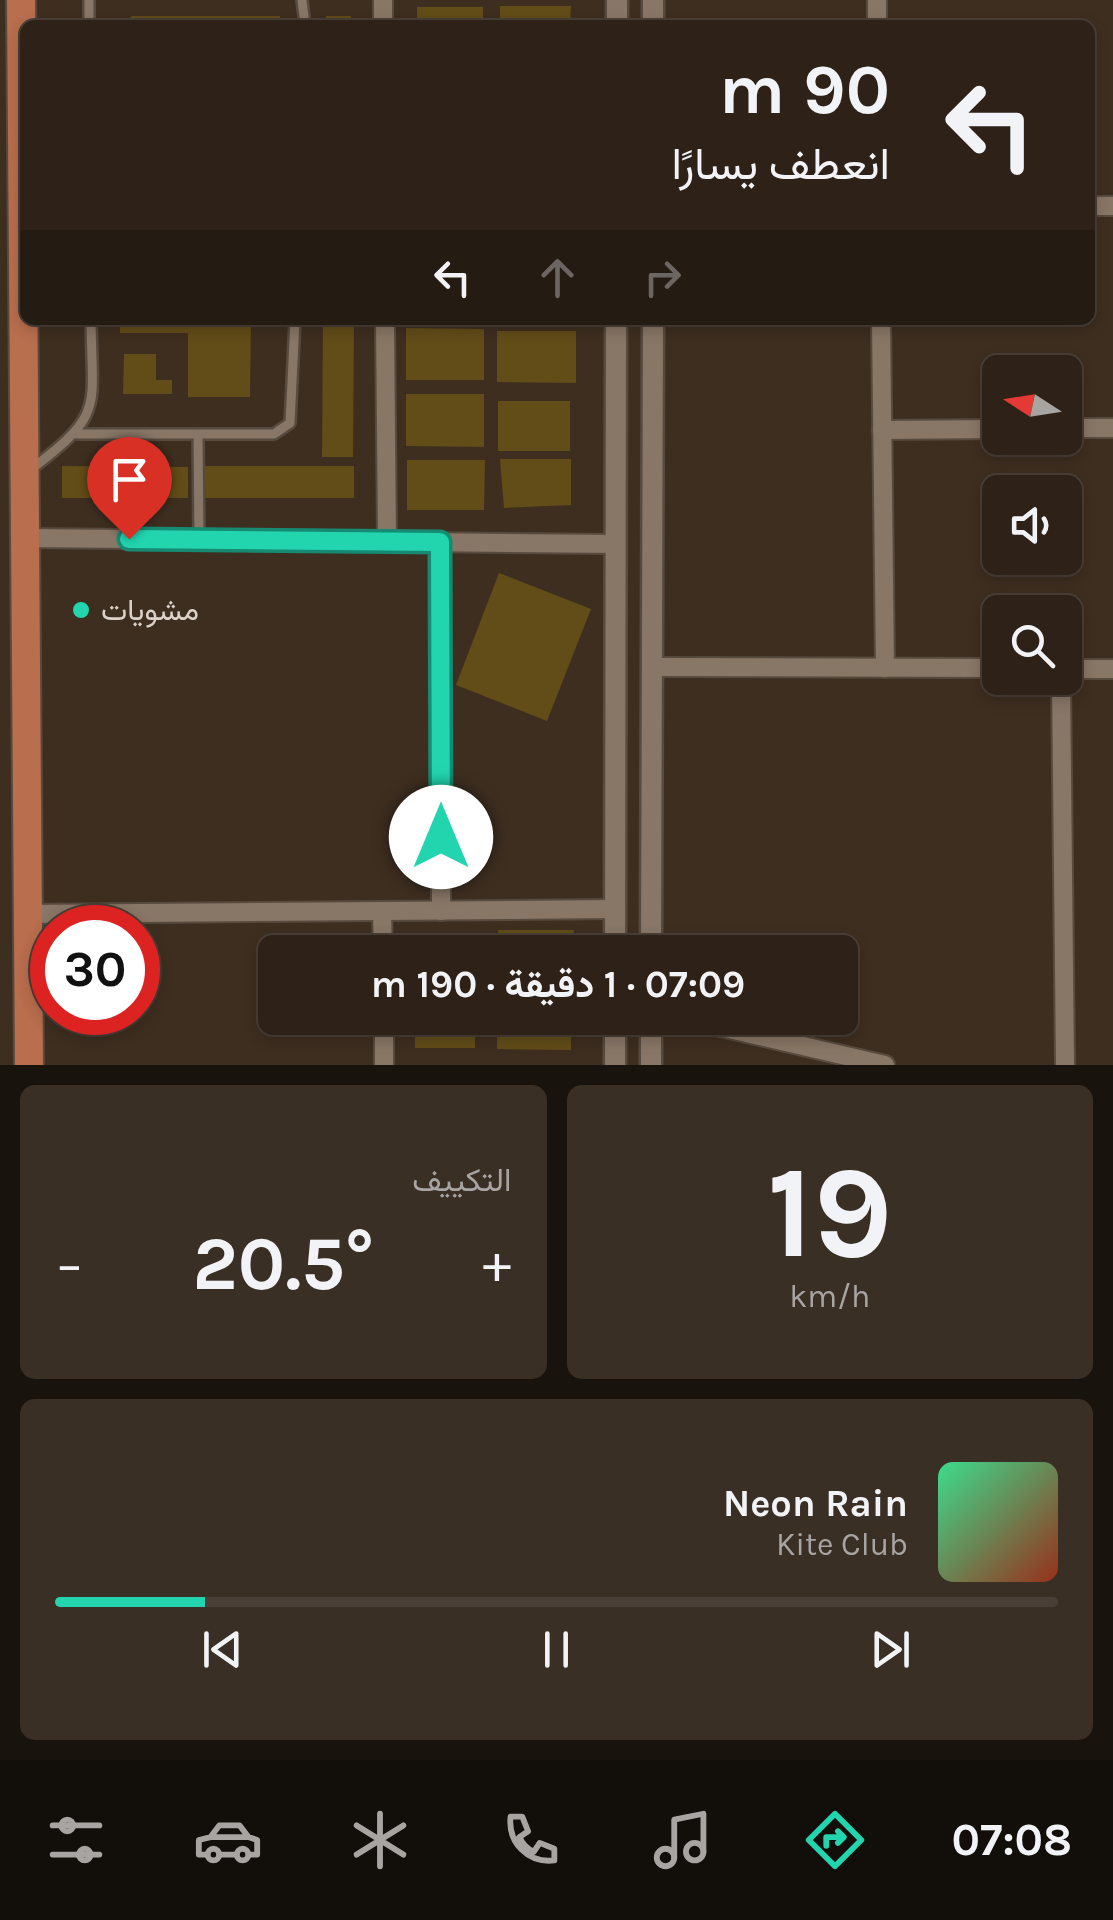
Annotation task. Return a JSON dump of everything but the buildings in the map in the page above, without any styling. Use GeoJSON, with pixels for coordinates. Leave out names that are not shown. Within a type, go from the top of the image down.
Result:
{"type":"FeatureCollection","features":[{"type":"Feature","properties":{"kind":"main road"},"geometry":{"type":"LineString","coordinates":[[24,325],[29,1065]]}},
{"type":"Feature","properties":{"kind":"street"},"geometry":{"type":"LineString","coordinates":[[385,325],[387,542]]}},
{"type":"Feature","properties":{"kind":"street"},"geometry":{"type":"LineString","coordinates":[[615,935],[616,325]]}},
{"type":"Feature","properties":{"kind":"street"},"geometry":{"type":"LineString","coordinates":[[651,935],[653,325]]}},
{"type":"Feature","properties":{"kind":"street"},"geometry":{"type":"LineString","coordinates":[[881,325],[885,668]]}},
{"type":"Feature","properties":{"kind":"street"},"geometry":{"type":"LineString","coordinates":[[1082,428],[1113,428]]}},
{"type":"Feature","properties":{"kind":"street"},"geometry":{"type":"LineString","coordinates":[[882,430],[982,429]]}},
{"type":"Feature","properties":{"kind":"street"},"geometry":{"type":"LineString","coordinates":[[25,538],[616,544]]}},
{"type":"Feature","properties":{"kind":"street"},"geometry":{"type":"LineString","coordinates":[[440,542],[441,910]]}},
{"type":"Feature","properties":{"kind":"street"},"geometry":{"type":"LineString","coordinates":[[652,667],[982,668]]}},
{"type":"Feature","properties":{"kind":"street"},"geometry":{"type":"LineString","coordinates":[[1082,668],[1113,669]]}},
{"type":"Feature","properties":{"kind":"street"},"geometry":{"type":"LineString","coordinates":[[1061,695],[1065,1065]]}},
{"type":"Feature","properties":{"kind":"street"},"geometry":{"type":"LineString","coordinates":[[27,914],[615,909]]}},
{"type":"Feature","properties":{"kind":"street"},"geometry":{"type":"LineString","coordinates":[[382,911],[383,935]]}},
{"type":"Feature","properties":{"kind":"street"},"geometry":{"type":"LineString","coordinates":[[384,1035],[384,1065]]}},
{"type":"Feature","properties":{"kind":"street"},"geometry":{"type":"LineString","coordinates":[[615,1035],[615,1065]]}},
{"type":"Feature","properties":{"kind":"street"},"geometry":{"type":"LineString","coordinates":[[651,1035],[651,1065]]}},
{"type":"Feature","properties":{"kind":"street"},"geometry":{"type":"LineString","coordinates":[[755,1035],[885,1065]]}},
{"type":"Feature","properties":{"kind":"lane"},"geometry":{"type":"LineString","coordinates":[[24,474],[77,434],[92,406],[91,325]]}},
{"type":"Feature","properties":{"kind":"lane"},"geometry":{"type":"LineString","coordinates":[[77,434],[274,434],[290,423],[295,325]]}},
{"type":"Feature","properties":{"kind":"lane"},"geometry":{"type":"LineString","coordinates":[[198,434],[199,540]]}},
{"type":"Feature","properties":{"kind":"place","name":"مشويات"},"geometry":{"type":"Point","coordinates":[81,610]}},
{"type":"Feature","properties":{"kind":"route"},"geometry":{"type":"LineString","coordinates":[[129,539],[440,542],[441,837]]}}]}
